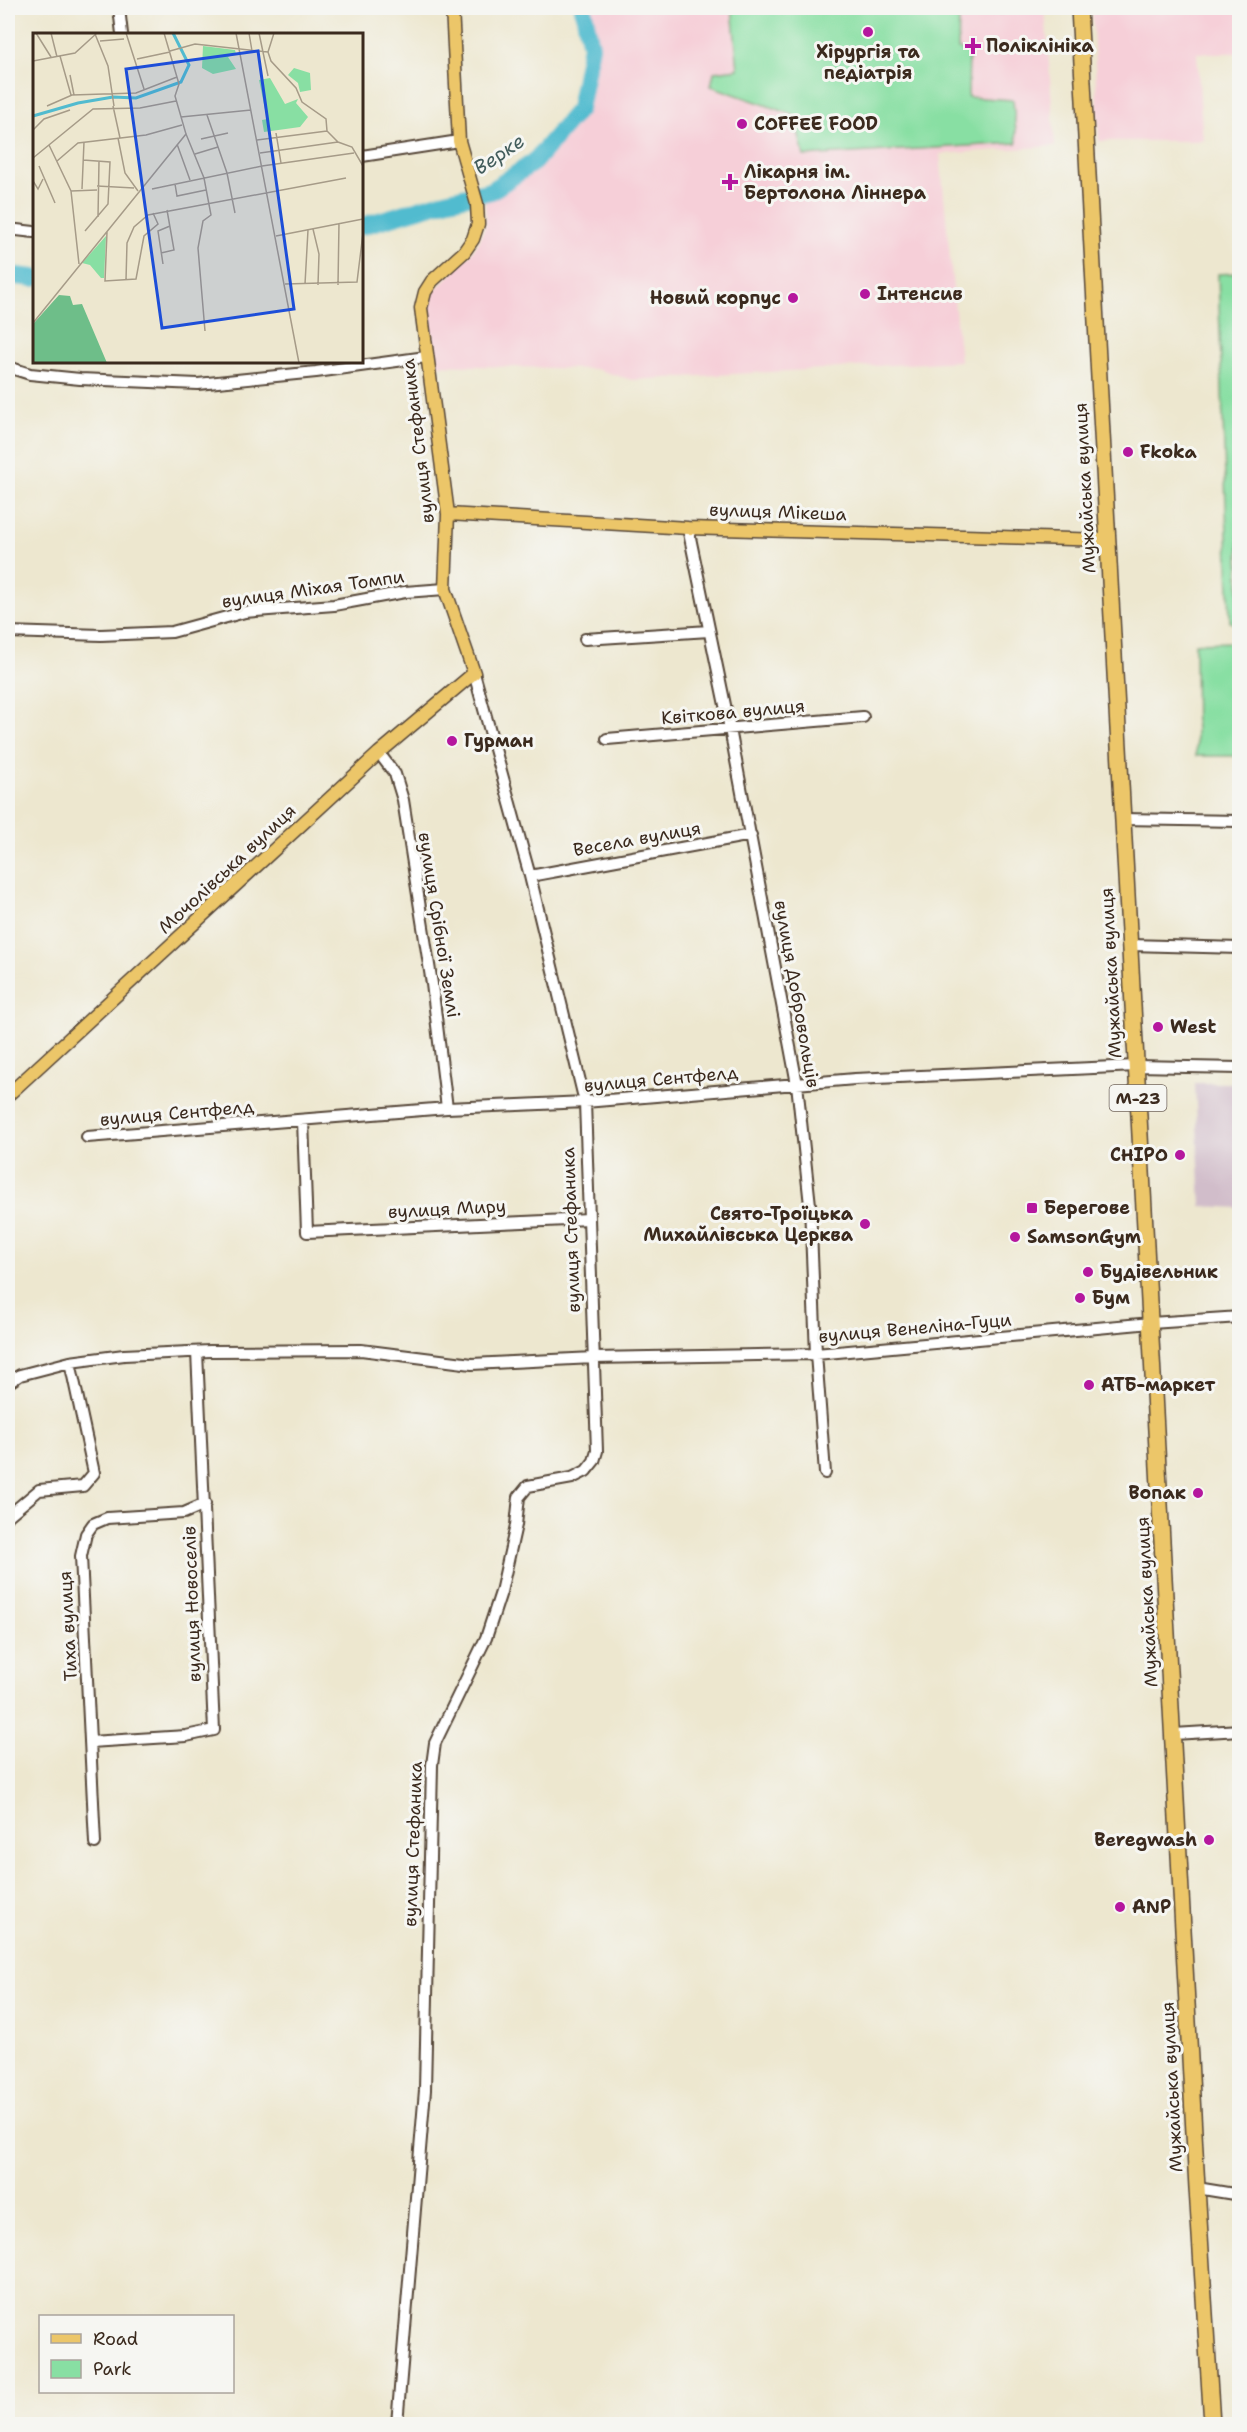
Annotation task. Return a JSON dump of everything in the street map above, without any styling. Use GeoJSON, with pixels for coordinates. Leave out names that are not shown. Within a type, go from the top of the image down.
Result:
{"type":"FeatureCollection","features":[{"type":"Feature","properties":{"kind":"highway","name":"Мужайська вулиця"},"geometry":{"type":"LineString","coordinates":[[1079,8],[1197,2188]]}},
{"type":"Feature","properties":{"kind":"highway","name":"М-23"},"geometry":{"type":"LineString","coordinates":[[1197,2188],[1212,2424]]}},
{"type":"Feature","properties":{"kind":"main road","name":"вулиця Стефаника"},"geometry":{"type":"LineString","coordinates":[[452,8],[459,141],[477,204],[478,224],[473,239],[464,252],[432,281],[425,292],[421,308],[448,514],[445,589],[474,673]]}},
{"type":"Feature","properties":{"kind":"main road","name":"вулиця Мікеша"},"geometry":{"type":"LineString","coordinates":[[448,514],[688,528],[1107,540]]}},
{"type":"Feature","properties":{"kind":"main road","name":"Мочолівська вулиця"},"geometry":{"type":"LineString","coordinates":[[8,1095],[380,753],[474,673]]}},
{"type":"Feature","properties":{"kind":"street"},"geometry":{"type":"LineString","coordinates":[[119,8],[122,33]]}},
{"type":"Feature","properties":{"kind":"street"},"geometry":{"type":"LineString","coordinates":[[363,156],[459,141]]}},
{"type":"Feature","properties":{"kind":"street"},"geometry":{"type":"LineString","coordinates":[[8,229],[33,232]]}},
{"type":"Feature","properties":{"kind":"street"},"geometry":{"type":"LineString","coordinates":[[8,367],[30,374],[80,379],[198,384],[316,372],[426,357]]}},
{"type":"Feature","properties":{"kind":"street","name":"вулиця Добровольців"},"geometry":{"type":"LineString","coordinates":[[688,528],[751,835],[797,1084],[810,1205],[816,1354],[825,1473]]}},
{"type":"Feature","properties":{"kind":"street","name":"вулиця Міхая Томпи"},"geometry":{"type":"LineString","coordinates":[[8,632],[101,635],[172,632],[245,612],[334,604],[405,592],[445,589]]}},
{"type":"Feature","properties":{"kind":"street"},"geometry":{"type":"LineString","coordinates":[[585,639],[709,631]]}},
{"type":"Feature","properties":{"kind":"street","name":"вулиця Стефаника"},"geometry":{"type":"LineString","coordinates":[[397,2424],[425,2090],[432,1765],[435,1743],[486,1638],[501,1592],[516,1526],[519,1497],[528,1486],[572,1478],[586,1471],[594,1461],[597,1451],[585,1102],[530,876],[474,673]]}},
{"type":"Feature","properties":{"kind":"street","name":"Квіткова вулиця"},"geometry":{"type":"LineString","coordinates":[[607,739],[862,717]]}},
{"type":"Feature","properties":{"kind":"street","name":"вулиця Срібної Землі"},"geometry":{"type":"LineString","coordinates":[[380,753],[395,774],[403,801],[432,984],[447,1108]]}},
{"type":"Feature","properties":{"kind":"street"},"geometry":{"type":"LineString","coordinates":[[1122,819],[1239,821]]}},
{"type":"Feature","properties":{"kind":"street","name":"Весела вулиця"},"geometry":{"type":"LineString","coordinates":[[530,876],[751,835]]}},
{"type":"Feature","properties":{"kind":"street"},"geometry":{"type":"LineString","coordinates":[[1130,945],[1239,948]]}},
{"type":"Feature","properties":{"kind":"street","name":"вулиця Сентфелд"},"geometry":{"type":"LineString","coordinates":[[87,1137],[447,1108],[585,1102],[944,1074],[1136,1066],[1239,1068]]}},
{"type":"Feature","properties":{"kind":"street","name":"вулиця Миру"},"geometry":{"type":"LineString","coordinates":[[303,1120],[307,1232],[589,1219]]}},
{"type":"Feature","properties":{"kind":"street","name":"вулиця Венеліна-Гуци"},"geometry":{"type":"LineString","coordinates":[[8,1383],[20,1375],[70,1362],[124,1355],[361,1350],[472,1364],[594,1358],[816,1354],[1239,1317]]}},
{"type":"Feature","properties":{"kind":"street","name":"вулиця Новоселів"},"geometry":{"type":"LineString","coordinates":[[90,1742],[186,1736],[214,1730],[197,1352]]}},
{"type":"Feature","properties":{"kind":"street"},"geometry":{"type":"LineString","coordinates":[[8,1516],[39,1490],[83,1485],[94,1473],[70,1362]]}},
{"type":"Feature","properties":{"kind":"street","name":"Тиха вулиця"},"geometry":{"type":"LineString","coordinates":[[95,1843],[81,1556],[86,1534],[93,1524],[107,1518],[184,1513],[205,1504]]}},
{"type":"Feature","properties":{"kind":"street"},"geometry":{"type":"LineString","coordinates":[[1174,1734],[1239,1730]]}},
{"type":"Feature","properties":{"kind":"street"},"geometry":{"type":"LineString","coordinates":[[1197,2188],[1239,2195]]}},
{"type":"Feature","properties":{"kind":"shaded area","name":"Лікарня ім. Бертолона Ліннера"},"geometry":{"type":"Polygon","coordinates":[[[589,8],[1045,8],[1055,146],[940,154],[960,361],[632,380],[595,369],[434,365],[428,309],[431,294],[469,256],[479,242],[486,223],[485,200],[495,197],[539,168],[584,114],[597,49],[589,8]]]}},
{"type":"Feature","properties":{"kind":"shaded area"},"geometry":{"type":"Polygon","coordinates":[[[1092,8],[1218,8],[1239,12],[1239,53],[1197,53],[1203,141],[1099,141],[1092,8]]]}},
{"type":"Feature","properties":{"kind":"shaded area"},"geometry":{"type":"Polygon","coordinates":[[[1195,1083],[1239,1083],[1239,1208],[1201,1206],[1195,1083]]]}},
{"type":"Feature","properties":{"kind":"green space"},"geometry":{"type":"Polygon","coordinates":[[[732,8],[1003,8],[1002,13],[959,15],[958,49],[969,52],[968,97],[1013,100],[1017,143],[804,156],[794,115],[711,86],[714,72],[738,69],[732,8]]]}},
{"type":"Feature","properties":{"kind":"green space"},"geometry":{"type":"Polygon","coordinates":[[[1239,273],[1239,756],[1196,756],[1195,643],[1237,642],[1237,625],[1230,622],[1218,274],[1239,273]]]}},
{"type":"Feature","properties":{"kind":"waterway","name":"Верке"},"geometry":{"type":"LineString","coordinates":[[363,226],[449,200],[491,191],[534,162],[579,109],[591,46],[583,8]]}},
{"type":"Feature","properties":{"kind":"waterway","name":"Верке"},"geometry":{"type":"LineString","coordinates":[[8,275],[33,278]]}},
{"type":"Feature","properties":{"kind":"place","name":"Хірургія та педіатрія"},"geometry":{"type":"Point","coordinates":[868,32]}},
{"type":"Feature","properties":{"kind":"place","name":"Поліклініка"},"geometry":{"type":"Point","coordinates":[973,46]}},
{"type":"Feature","properties":{"kind":"place","name":"COFFEE FOOD"},"geometry":{"type":"Point","coordinates":[742,124]}},
{"type":"Feature","properties":{"kind":"place","name":"Лікарня ім. Бертолона Ліннера"},"geometry":{"type":"Point","coordinates":[730,182]}},
{"type":"Feature","properties":{"kind":"place","name":"Інтенсив"},"geometry":{"type":"Point","coordinates":[865,294]}},
{"type":"Feature","properties":{"kind":"place","name":"Новий корпус"},"geometry":{"type":"Point","coordinates":[793,298]}},
{"type":"Feature","properties":{"kind":"place","name":"Fkoka"},"geometry":{"type":"Point","coordinates":[1128,452]}},
{"type":"Feature","properties":{"kind":"place","name":"Гурман"},"geometry":{"type":"Point","coordinates":[452,741]}},
{"type":"Feature","properties":{"kind":"place","name":"West"},"geometry":{"type":"Point","coordinates":[1158,1027]}},
{"type":"Feature","properties":{"kind":"place","name":"CHIPO"},"geometry":{"type":"Point","coordinates":[1180,1155]}},
{"type":"Feature","properties":{"kind":"place","name":"Берегове"},"geometry":{"type":"Point","coordinates":[1032,1208]}},
{"type":"Feature","properties":{"kind":"place","name":"Свято-Троїцька Михайлівська Церква"},"geometry":{"type":"Point","coordinates":[865,1224]}},
{"type":"Feature","properties":{"kind":"place","name":"SamsonGym"},"geometry":{"type":"Point","coordinates":[1015,1237]}},
{"type":"Feature","properties":{"kind":"place","name":"Будівельник"},"geometry":{"type":"Point","coordinates":[1088,1272]}},
{"type":"Feature","properties":{"kind":"place","name":"Бум"},"geometry":{"type":"Point","coordinates":[1080,1298]}},
{"type":"Feature","properties":{"kind":"place","name":"АТБ-маркет"},"geometry":{"type":"Point","coordinates":[1089,1385]}},
{"type":"Feature","properties":{"kind":"place","name":"Вопак"},"geometry":{"type":"Point","coordinates":[1198,1493]}},
{"type":"Feature","properties":{"kind":"place","name":"Beregwash"},"geometry":{"type":"Point","coordinates":[1209,1840]}},
{"type":"Feature","properties":{"kind":"place","name":"ANP"},"geometry":{"type":"Point","coordinates":[1120,1907]}}]}
